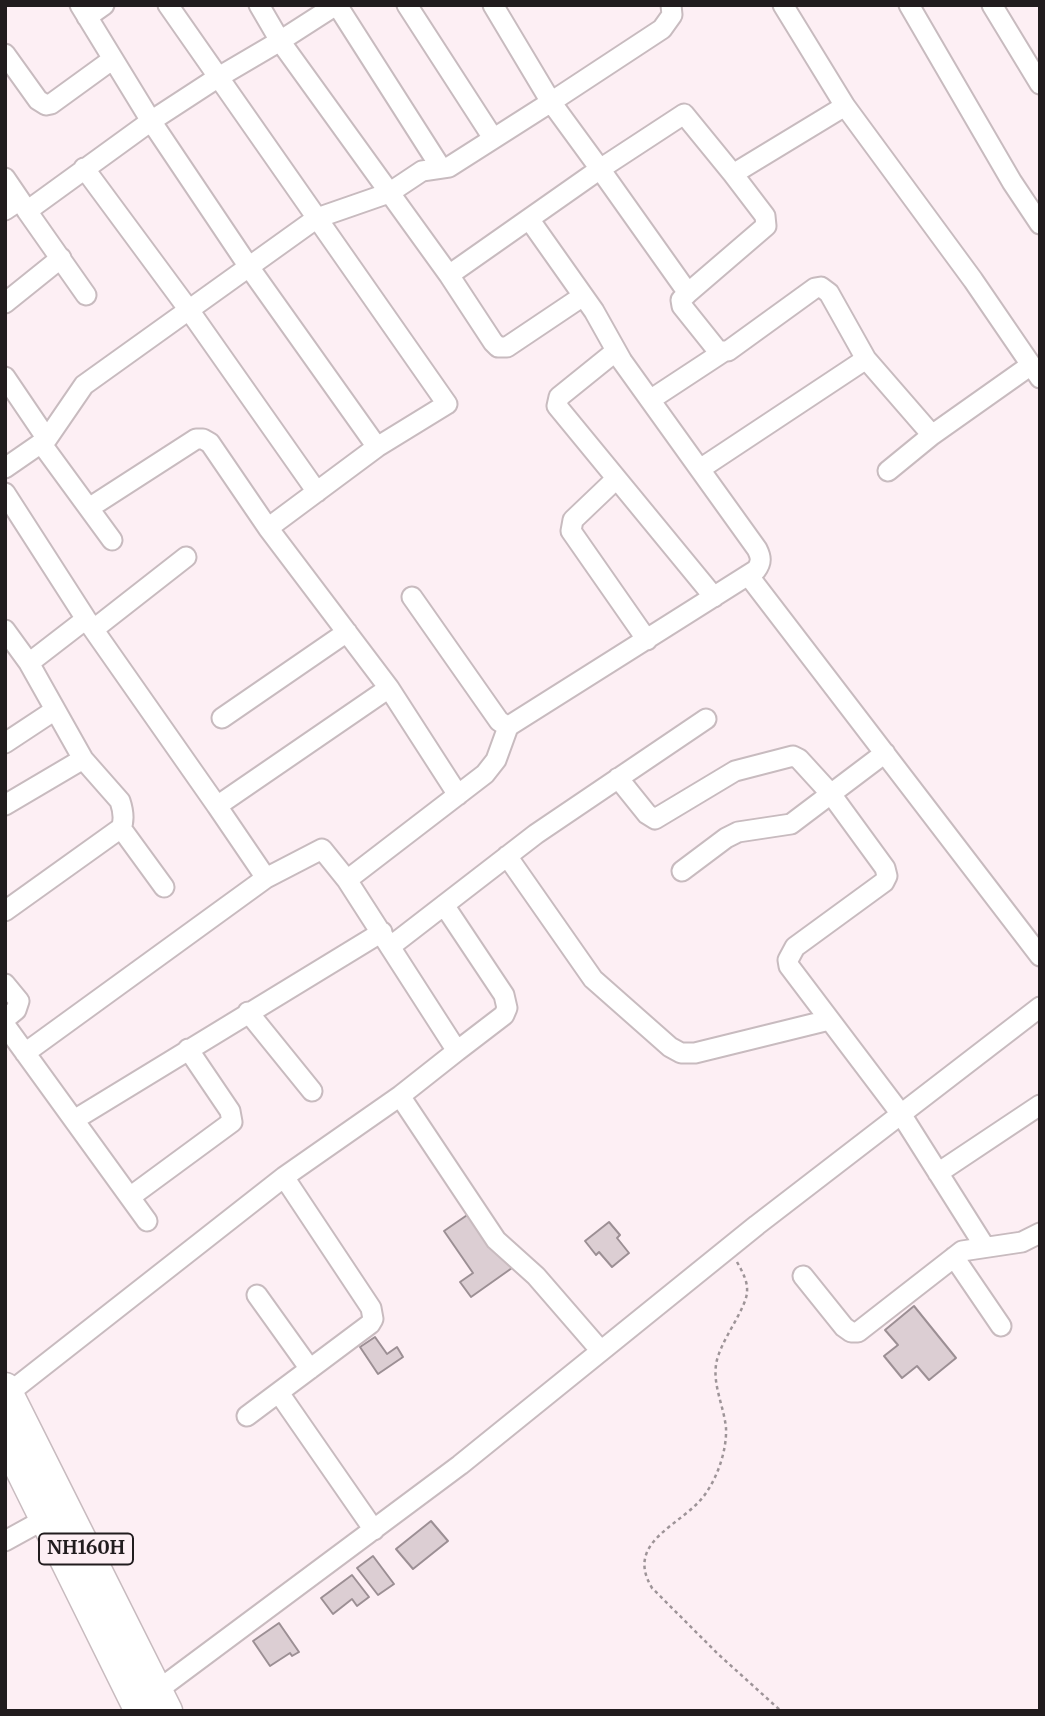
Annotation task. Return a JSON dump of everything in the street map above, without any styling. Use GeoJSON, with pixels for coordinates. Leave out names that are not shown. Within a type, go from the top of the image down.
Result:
{"type":"FeatureCollection","features":[{"type":"Feature","properties":{"kind":"highway","name":"NH160H"},"geometry":{"type":"LineString","coordinates":[[6,1393],[150,1704]]}},
{"type":"Feature","properties":{"kind":"highway","name":"NH160H"},"geometry":{"type":"LineString","coordinates":[[5,1438],[45,1519],[150,1704]]}},
{"type":"Feature","properties":{"kind":"street"},"geometry":{"type":"LineString","coordinates":[[104,5],[83,11],[151,121],[249,267],[377,447]]}},
{"type":"Feature","properties":{"kind":"street"},"geometry":{"type":"LineString","coordinates":[[168,5],[447,404],[377,447],[268,528]]}},
{"type":"Feature","properties":{"kind":"street"},"geometry":{"type":"LineString","coordinates":[[259,5],[280,41],[449,275],[493,342],[503,348],[583,296]]}},
{"type":"Feature","properties":{"kind":"street"},"geometry":{"type":"LineString","coordinates":[[407,5],[493,138]]}},
{"type":"Feature","properties":{"kind":"street"},"geometry":{"type":"LineString","coordinates":[[493,5],[551,102],[688,293]]}},
{"type":"Feature","properties":{"kind":"street"},"geometry":{"type":"LineString","coordinates":[[5,468],[44,441],[84,385],[317,218],[389,193],[422,171],[449,167],[662,29],[672,15],[671,5]]}},
{"type":"Feature","properties":{"kind":"street"},"geometry":{"type":"LineString","coordinates":[[783,5],[845,106],[974,280],[1035,372],[932,435],[888,471]]}},
{"type":"Feature","properties":{"kind":"street"},"geometry":{"type":"LineString","coordinates":[[909,5],[1012,182],[1040,224]]}},
{"type":"Feature","properties":{"kind":"street"},"geometry":{"type":"LineString","coordinates":[[992,5],[1040,84]]}},
{"type":"Feature","properties":{"kind":"street"},"geometry":{"type":"LineString","coordinates":[[17,207],[85,168],[218,78],[341,6],[441,168]]}},
{"type":"Feature","properties":{"kind":"street"},"geometry":{"type":"LineString","coordinates":[[5,54],[38,100],[46,105],[113,59]]}},
{"type":"Feature","properties":{"kind":"street"},"geometry":{"type":"LineString","coordinates":[[733,174],[845,106]]}},
{"type":"Feature","properties":{"kind":"street"},"geometry":{"type":"LineString","coordinates":[[449,275],[600,169],[684,114],[765,216],[766,226],[681,300],[682,306],[718,351],[723,352]]}},
{"type":"Feature","properties":{"kind":"street"},"geometry":{"type":"LineString","coordinates":[[85,168],[317,492]]}},
{"type":"Feature","properties":{"kind":"street"},"geometry":{"type":"LineString","coordinates":[[5,178],[17,207],[61,258],[86,295]]}},
{"type":"Feature","properties":{"kind":"street"},"geometry":{"type":"LineString","coordinates":[[347,880],[491,768],[508,727],[714,597],[761,564],[760,555],[650,400],[529,219]]}},
{"type":"Feature","properties":{"kind":"street"},"geometry":{"type":"LineString","coordinates":[[5,303],[61,258]]}},
{"type":"Feature","properties":{"kind":"street"},"geometry":{"type":"LineString","coordinates":[[650,400],[815,288],[821,287],[829,293],[866,359],[932,435]]}},
{"type":"Feature","properties":{"kind":"street"},"geometry":{"type":"LineString","coordinates":[[617,351],[559,397],[557,402],[560,411],[714,597]]}},
{"type":"Feature","properties":{"kind":"street"},"geometry":{"type":"LineString","coordinates":[[700,469],[866,359]]}},
{"type":"Feature","properties":{"kind":"street"},"geometry":{"type":"LineString","coordinates":[[5,377],[44,441],[112,540]]}},
{"type":"Feature","properties":{"kind":"street"},"geometry":{"type":"LineString","coordinates":[[89,508],[195,439],[210,443],[268,528],[389,688],[458,795]]}},
{"type":"Feature","properties":{"kind":"street"},"geometry":{"type":"LineString","coordinates":[[616,479],[573,520],[571,531],[647,640]]}},
{"type":"Feature","properties":{"kind":"street"},"geometry":{"type":"LineString","coordinates":[[5,493],[90,624],[266,877]]}},
{"type":"Feature","properties":{"kind":"street"},"geometry":{"type":"LineString","coordinates":[[29,663],[186,557]]}},
{"type":"Feature","properties":{"kind":"street"},"geometry":{"type":"LineString","coordinates":[[748,575],[1040,956]]}},
{"type":"Feature","properties":{"kind":"street"},"geometry":{"type":"LineString","coordinates":[[412,597],[499,721],[508,727]]}},
{"type":"Feature","properties":{"kind":"street"},"geometry":{"type":"LineString","coordinates":[[5,630],[29,663],[83,760],[120,801],[123,808],[121,828],[5,911]]}},
{"type":"Feature","properties":{"kind":"street"},"geometry":{"type":"LineString","coordinates":[[222,718],[347,632]]}},
{"type":"Feature","properties":{"kind":"street"},"geometry":{"type":"LineString","coordinates":[[217,806],[389,688]]}},
{"type":"Feature","properties":{"kind":"street"},"geometry":{"type":"LineString","coordinates":[[5,743],[55,710]]}},
{"type":"Feature","properties":{"kind":"street"},"geometry":{"type":"LineString","coordinates":[[74,1120],[248,1013],[387,939],[444,905],[507,856],[706,719]]}},
{"type":"Feature","properties":{"kind":"street"},"geometry":{"type":"LineString","coordinates":[[682,871],[732,835],[792,824],[885,753]]}},
{"type":"Feature","properties":{"kind":"street"},"geometry":{"type":"LineString","coordinates":[[618,778],[647,814],[655,819],[734,771],[786,756],[799,759],[831,794],[885,868],[887,876],[884,882],[795,947],[788,960],[789,966],[901,1114],[985,1247]]}},
{"type":"Feature","properties":{"kind":"street"},"geometry":{"type":"LineString","coordinates":[[5,805],[83,760]]}},
{"type":"Feature","properties":{"kind":"street"},"geometry":{"type":"LineString","coordinates":[[121,828],[164,887]]}},
{"type":"Feature","properties":{"kind":"street"},"geometry":{"type":"LineString","coordinates":[[25,1053],[266,877],[322,849],[347,880],[387,939],[457,1051]]}},
{"type":"Feature","properties":{"kind":"street"},"geometry":{"type":"LineString","coordinates":[[507,856],[593,979],[661,1040],[681,1053],[695,1053],[829,1020]]}},
{"type":"Feature","properties":{"kind":"street"},"geometry":{"type":"LineString","coordinates":[[6,1393],[284,1177],[400,1097],[504,1015],[508,1008],[504,995],[444,905]]}},
{"type":"Feature","properties":{"kind":"street"},"geometry":{"type":"LineString","coordinates":[[5,984],[19,1001],[16,1010],[5,1018]]}},
{"type":"Feature","properties":{"kind":"street"},"geometry":{"type":"LineString","coordinates":[[150,1704],[460,1465],[730,1247],[1040,1007]]}},
{"type":"Feature","properties":{"kind":"street"},"geometry":{"type":"LineString","coordinates":[[248,1013],[312,1091]]}},
{"type":"Feature","properties":{"kind":"street"},"geometry":{"type":"LineString","coordinates":[[5,1025],[147,1221]]}},
{"type":"Feature","properties":{"kind":"street"},"geometry":{"type":"LineString","coordinates":[[130,1197],[232,1122],[230,1111],[188,1049]]}},
{"type":"Feature","properties":{"kind":"street"},"geometry":{"type":"LineString","coordinates":[[400,1097],[496,1240],[536,1276],[601,1351]]}},
{"type":"Feature","properties":{"kind":"street"},"geometry":{"type":"LineString","coordinates":[[938,1173],[1040,1104]]}},
{"type":"Feature","properties":{"kind":"street"},"geometry":{"type":"LineString","coordinates":[[247,1416],[370,1324],[373,1315],[371,1308],[284,1177]]}},
{"type":"Feature","properties":{"kind":"street"},"geometry":{"type":"LineString","coordinates":[[803,1276],[844,1327],[851,1332],[858,1332],[962,1251],[1022,1242],[1040,1233]]}},
{"type":"Feature","properties":{"kind":"street"},"geometry":{"type":"LineString","coordinates":[[954,1257],[1001,1326]]}},
{"type":"Feature","properties":{"kind":"street"},"geometry":{"type":"LineString","coordinates":[[257,1295],[310,1369]]}},
{"type":"Feature","properties":{"kind":"street"},"geometry":{"type":"LineString","coordinates":[[278,1393],[374,1530]]}},
{"type":"Feature","properties":{"kind":"street"},"geometry":{"type":"LineString","coordinates":[[5,1541],[45,1519]]}},
{"type":"Feature","properties":{"kind":"path"},"geometry":{"type":"LineString","coordinates":[[730,1247],[746,1278],[747,1293],[716,1364],[716,1383],[726,1427],[725,1444],[705,1496],[664,1530],[649,1547],[644,1561],[644,1575],[652,1588],[699,1635],[781,1711]]}},
{"type":"Feature","properties":{"kind":"building"},"geometry":{"type":"Polygon","coordinates":[[[473,1211],[512,1268],[471,1297],[460,1282],[473,1273],[444,1231],[473,1211]]]}},
{"type":"Feature","properties":{"kind":"building"},"geometry":{"type":"Polygon","coordinates":[[[609,1222],[620,1235],[617,1238],[629,1253],[612,1267],[599,1252],[596,1255],[585,1241],[609,1222]]]}},
{"type":"Feature","properties":{"kind":"building"},"geometry":{"type":"Polygon","coordinates":[[[914,1306],[956,1358],[929,1380],[917,1366],[902,1378],[884,1356],[898,1345],[885,1330],[914,1306]]]}},
{"type":"Feature","properties":{"kind":"building"},"geometry":{"type":"Polygon","coordinates":[[[375,1337],[387,1354],[397,1347],[403,1357],[378,1374],[360,1347],[375,1337]]]}},
{"type":"Feature","properties":{"kind":"building"},"geometry":{"type":"Polygon","coordinates":[[[431,1521],[448,1541],[413,1569],[396,1549],[431,1521]]]}},
{"type":"Feature","properties":{"kind":"building"},"geometry":{"type":"Polygon","coordinates":[[[373,1556],[394,1584],[378,1595],[357,1568],[373,1556]]]}},
{"type":"Feature","properties":{"kind":"building"},"geometry":{"type":"Polygon","coordinates":[[[352,1575],[369,1597],[357,1606],[352,1599],[333,1614],[321,1598],[352,1575]]]}},
{"type":"Feature","properties":{"kind":"building"},"geometry":{"type":"Polygon","coordinates":[[[279,1623],[299,1652],[292,1656],[290,1653],[270,1666],[253,1641],[279,1623]]]}}]}
